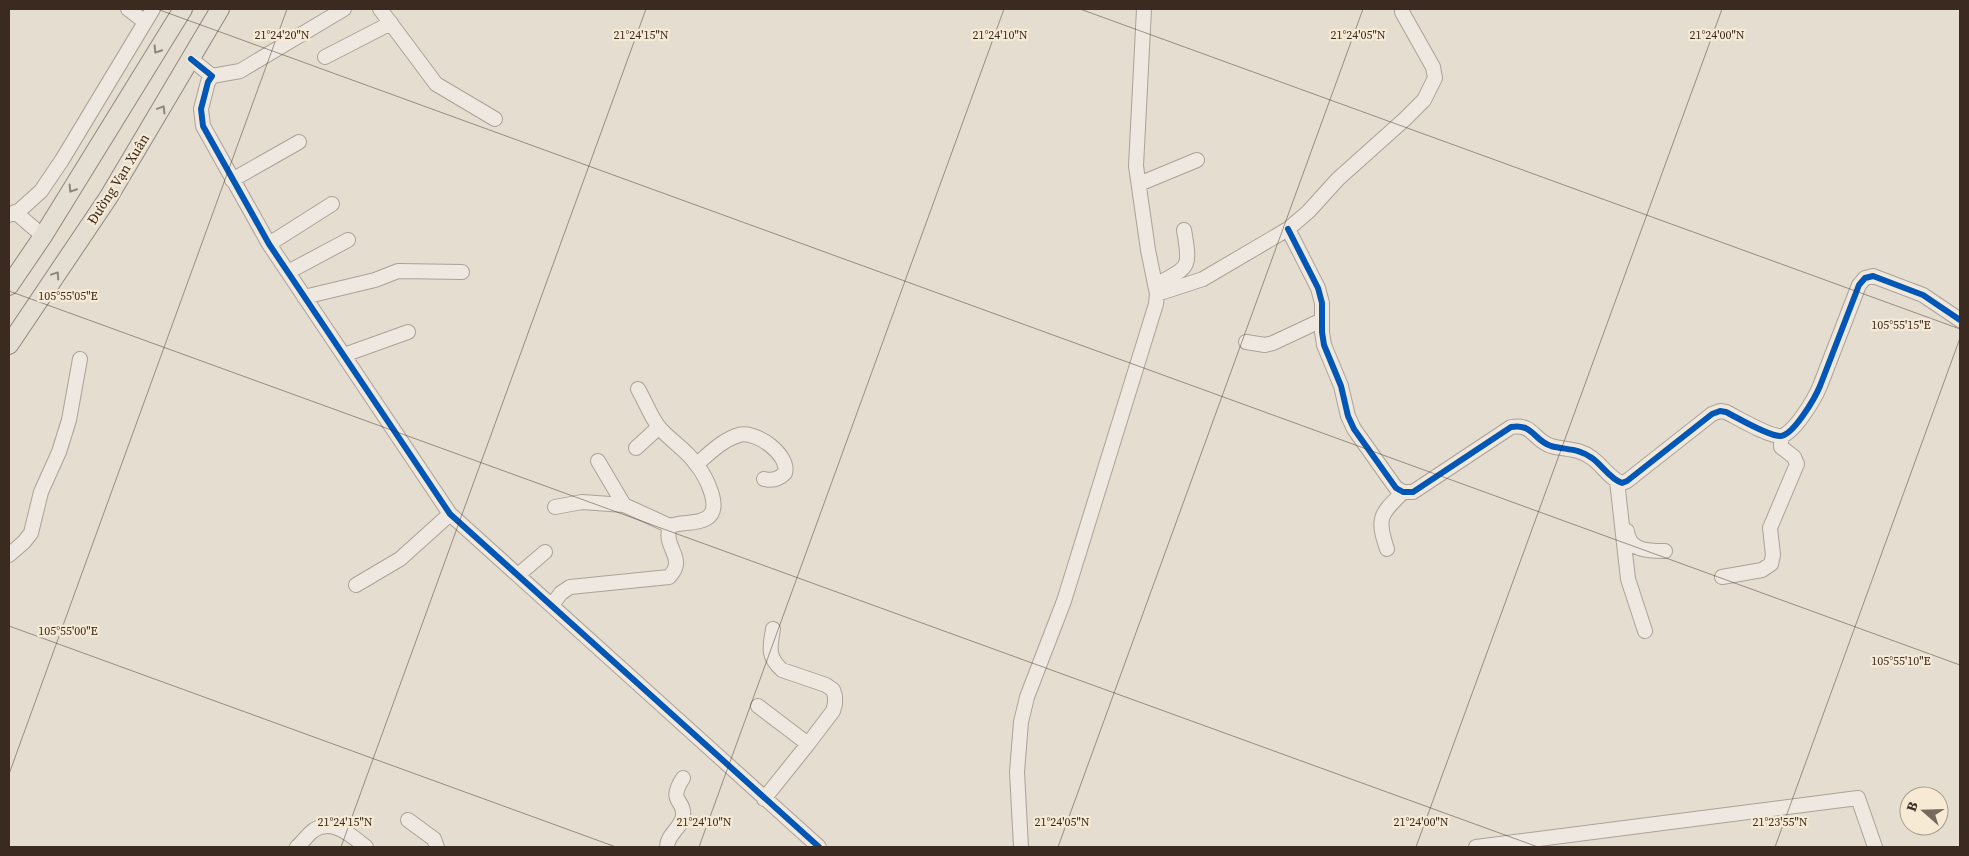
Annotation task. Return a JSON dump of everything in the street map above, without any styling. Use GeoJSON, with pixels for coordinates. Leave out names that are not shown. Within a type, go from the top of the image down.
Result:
{"type":"FeatureCollection","features":[{"type":"Feature","properties":{"kind":"main road"},"geometry":{"type":"LineString","coordinates":[[9,286],[43,236],[183,9]]}},
{"type":"Feature","properties":{"kind":"main road","name":"Đường Vạn Xuân"},"geometry":{"type":"LineString","coordinates":[[9,345],[108,198],[220,9]]}},
{"type":"Feature","properties":{"kind":"street"},"geometry":{"type":"LineString","coordinates":[[128,9],[145,22]]}},
{"type":"Feature","properties":{"kind":"street"},"geometry":{"type":"LineString","coordinates":[[43,236],[12,214],[41,191],[62,160],[153,9]]}},
{"type":"Feature","properties":{"kind":"street"},"geometry":{"type":"LineString","coordinates":[[344,9],[240,71],[212,76],[208,82],[201,109],[202,126],[232,180],[304,297],[450,514],[819,847]]}},
{"type":"Feature","properties":{"kind":"street"},"geometry":{"type":"LineString","coordinates":[[380,9],[436,84],[495,119]]}},
{"type":"Feature","properties":{"kind":"street"},"geometry":{"type":"LineString","coordinates":[[1018,847],[1017,762],[1021,722],[1027,697],[1064,601],[1156,304],[1156,290],[1136,166],[1144,9]]}},
{"type":"Feature","properties":{"kind":"street"},"geometry":{"type":"LineString","coordinates":[[1156,290],[1203,279],[1288,229],[1308,212],[1338,179],[1424,100],[1435,78],[1433,66],[1402,12]]}},
{"type":"Feature","properties":{"kind":"street"},"geometry":{"type":"LineString","coordinates":[[325,57],[391,23]]}},
{"type":"Feature","properties":{"kind":"street"},"geometry":{"type":"LineString","coordinates":[[191,59],[212,76]]}},
{"type":"Feature","properties":{"kind":"street"},"geometry":{"type":"LineString","coordinates":[[232,180],[299,142]]}},
{"type":"Feature","properties":{"kind":"street"},"geometry":{"type":"LineString","coordinates":[[1139,184],[1197,160]]}},
{"type":"Feature","properties":{"kind":"street"},"geometry":{"type":"LineString","coordinates":[[270,244],[332,204]]}},
{"type":"Feature","properties":{"kind":"street"},"geometry":{"type":"LineString","coordinates":[[1288,229],[1318,288],[1322,303],[1324,345],[1341,386],[1348,416],[1354,429],[1396,488],[1403,492],[1413,492],[1511,427],[1520,426],[1529,429],[1542,441],[1551,446],[1576,449],[1591,457],[1619,482],[1627,536],[1630,541],[1644,550],[1665,551]]}},
{"type":"Feature","properties":{"kind":"street"},"geometry":{"type":"LineString","coordinates":[[1156,290],[1187,264],[1188,254],[1184,230]]}},
{"type":"Feature","properties":{"kind":"street"},"geometry":{"type":"LineString","coordinates":[[288,272],[348,240]]}},
{"type":"Feature","properties":{"kind":"street"},"geometry":{"type":"LineString","coordinates":[[304,297],[375,280],[398,271],[462,272]]}},
{"type":"Feature","properties":{"kind":"street"},"geometry":{"type":"LineString","coordinates":[[1619,482],[1627,481],[1712,414],[1720,411],[1726,412],[1772,435],[1781,437],[1789,433],[1813,400],[1859,285],[1864,278],[1873,276],[1923,295],[1960,320]]}},
{"type":"Feature","properties":{"kind":"street"},"geometry":{"type":"LineString","coordinates":[[1246,342],[1265,345],[1273,343],[1322,320]]}},
{"type":"Feature","properties":{"kind":"street"},"geometry":{"type":"LineString","coordinates":[[344,355],[408,332]]}},
{"type":"Feature","properties":{"kind":"street"},"geometry":{"type":"LineString","coordinates":[[9,555],[31,533],[41,492],[59,452],[68,420],[80,359]]}},
{"type":"Feature","properties":{"kind":"street"},"geometry":{"type":"LineString","coordinates":[[555,507],[582,502],[624,505],[670,526],[708,518],[714,509],[714,498],[697,464],[659,427],[638,389]]}},
{"type":"Feature","properties":{"kind":"street"},"geometry":{"type":"LineString","coordinates":[[636,448],[659,427]]}},
{"type":"Feature","properties":{"kind":"street"},"geometry":{"type":"LineString","coordinates":[[697,464],[720,444],[741,434],[751,434],[766,442],[777,451],[786,464],[785,473],[781,477],[774,480],[764,479]]}},
{"type":"Feature","properties":{"kind":"street"},"geometry":{"type":"LineString","coordinates":[[1722,577],[1762,570],[1771,564],[1773,555],[1770,535],[1771,523],[1797,464],[1794,457],[1781,446],[1781,437]]}},
{"type":"Feature","properties":{"kind":"street"},"geometry":{"type":"LineString","coordinates":[[598,461],[624,505]]}},
{"type":"Feature","properties":{"kind":"street"},"geometry":{"type":"LineString","coordinates":[[1619,482],[1628,580],[1645,631]]}},
{"type":"Feature","properties":{"kind":"street"},"geometry":{"type":"LineString","coordinates":[[1387,549],[1380,531],[1381,518],[1384,511],[1403,492]]}},
{"type":"Feature","properties":{"kind":"street"},"geometry":{"type":"LineString","coordinates":[[356,586],[400,559],[450,514]]}},
{"type":"Feature","properties":{"kind":"street"},"geometry":{"type":"LineString","coordinates":[[552,606],[561,593],[570,587],[583,584],[669,577],[676,570],[677,562],[667,534],[670,526]]}},
{"type":"Feature","properties":{"kind":"street"},"geometry":{"type":"LineString","coordinates":[[518,575],[545,552]]}},
{"type":"Feature","properties":{"kind":"street"},"geometry":{"type":"LineString","coordinates":[[764,798],[832,711],[836,696],[826,686],[782,670],[777,665],[771,658],[770,648],[773,629]]}},
{"type":"Feature","properties":{"kind":"street"},"geometry":{"type":"LineString","coordinates":[[758,706],[808,744]]}},
{"type":"Feature","properties":{"kind":"street"},"geometry":{"type":"LineString","coordinates":[[667,847],[668,838],[683,816],[683,810],[675,794],[683,778]]}},
{"type":"Feature","properties":{"kind":"street"},"geometry":{"type":"LineString","coordinates":[[1476,847],[1858,798],[1875,847]]}},
{"type":"Feature","properties":{"kind":"street"},"geometry":{"type":"LineString","coordinates":[[408,820],[434,839],[437,847]]}},
{"type":"Feature","properties":{"kind":"street"},"geometry":{"type":"LineString","coordinates":[[298,847],[314,830],[330,825],[344,830],[366,847]]}},
{"type":"Feature","properties":{"kind":"cycle path"},"geometry":{"type":"LineString","coordinates":[[191,59],[212,76],[208,82],[201,109],[203,126],[269,244],[450,514],[819,847]]}},
{"type":"Feature","properties":{"kind":"cycle path"},"geometry":{"type":"LineString","coordinates":[[1288,229],[1318,288],[1322,303],[1324,345],[1341,386],[1348,416],[1354,429],[1396,488],[1403,492],[1413,492],[1511,427],[1524,427],[1551,446],[1587,455],[1622,483],[1712,414],[1720,411],[1726,412],[1768,433],[1780,436],[1785,434],[1803,416],[1817,392],[1859,285],[1865,278],[1873,276],[1923,295],[1960,320]]}}]}
